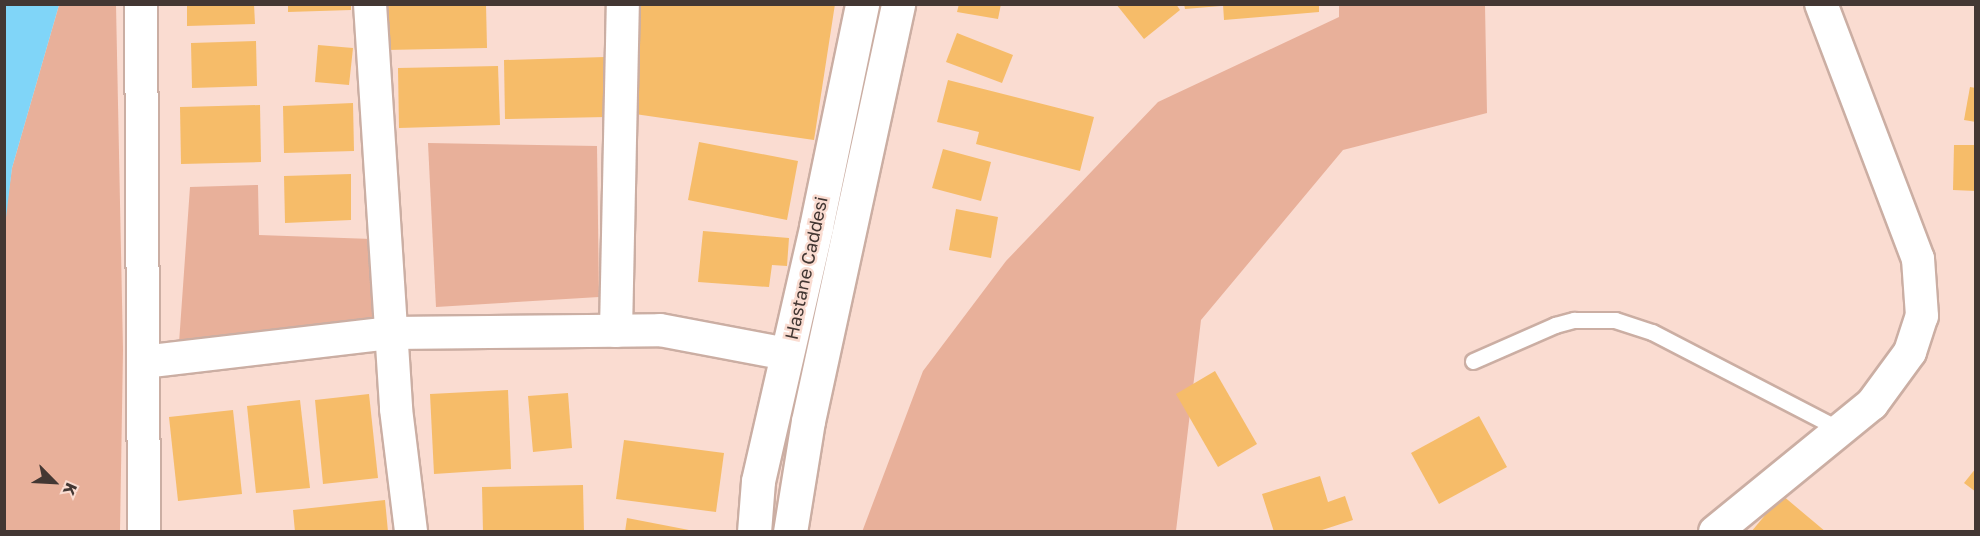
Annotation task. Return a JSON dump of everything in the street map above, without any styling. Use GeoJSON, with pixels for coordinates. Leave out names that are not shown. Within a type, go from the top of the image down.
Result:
{"type":"FeatureCollection","features":[{"type":"Feature","properties":{"kind":"main road","name":"Hastane Caddesi"},"geometry":{"type":"LineString","coordinates":[[754,531],[758,481],[862,4]]}},
{"type":"Feature","properties":{"kind":"main road","name":"Hastane Caddesi"},"geometry":{"type":"LineString","coordinates":[[790,531],[808,421],[898,4]]}},
{"type":"Feature","properties":{"kind":"street"},"geometry":{"type":"LineString","coordinates":[[141,4],[144,531]]}},
{"type":"Feature","properties":{"kind":"street"},"geometry":{"type":"LineString","coordinates":[[370,4],[396,409],[411,531]]}},
{"type":"Feature","properties":{"kind":"street"},"geometry":{"type":"LineString","coordinates":[[616,331],[623,4]]}},
{"type":"Feature","properties":{"kind":"street"},"geometry":{"type":"LineString","coordinates":[[1715,531],[1872,404],[1910,352],[1922,316],[1918,259],[1821,4]]}},
{"type":"Feature","properties":{"kind":"street"},"geometry":{"type":"LineString","coordinates":[[143,362],[391,333],[660,330],[787,354]]}},
{"type":"Feature","properties":{"kind":"lane"},"geometry":{"type":"LineString","coordinates":[[1473,361],[1555,325],[1574,320],[1615,320],[1652,332],[1839,429]]}},
{"type":"Feature","properties":{"kind":"shaded area"},"geometry":{"type":"Polygon","coordinates":[[[59,5],[116,5],[123,350],[120,531],[5,532],[4,226],[12,168],[59,5]]]}},
{"type":"Feature","properties":{"kind":"shaded area"},"geometry":{"type":"Polygon","coordinates":[[[1339,5],[1485,5],[1487,113],[1343,150],[1201,320],[1176,531],[862,532],[923,371],[1006,261],[1158,102],[1339,17],[1339,5]]]}},
{"type":"Feature","properties":{"kind":"shaded area"},"geometry":{"type":"Polygon","coordinates":[[[428,143],[597,146],[599,297],[436,307],[428,143]]]}},
{"type":"Feature","properties":{"kind":"shaded area"},"geometry":{"type":"Polygon","coordinates":[[[258,185],[259,235],[372,239],[379,324],[179,343],[190,187],[258,185]]]}},
{"type":"Feature","properties":{"kind":"water"},"geometry":{"type":"Polygon","coordinates":[[[5,4],[59,5],[12,168],[5,226],[5,4]]]}},
{"type":"Feature","properties":{"kind":"building"},"geometry":{"type":"Polygon","coordinates":[[[187,4],[254,4],[255,24],[187,26],[187,4]]]}},
{"type":"Feature","properties":{"kind":"building"},"geometry":{"type":"Polygon","coordinates":[[[288,4],[351,4],[351,10],[288,12],[288,4]]]}},
{"type":"Feature","properties":{"kind":"building"},"geometry":{"type":"Polygon","coordinates":[[[385,4],[486,4],[487,48],[386,50],[385,4]]]}},
{"type":"Feature","properties":{"kind":"building"},"geometry":{"type":"Polygon","coordinates":[[[640,4],[835,4],[814,140],[628,113],[638,45],[634,45],[640,4]]]}},
{"type":"Feature","properties":{"kind":"building"},"geometry":{"type":"Polygon","coordinates":[[[959,4],[1001,4],[998,19],[957,12],[959,4]]]}},
{"type":"Feature","properties":{"kind":"building"},"geometry":{"type":"Polygon","coordinates":[[[1116,4],[1176,4],[1180,10],[1144,39],[1116,4]]]}},
{"type":"Feature","properties":{"kind":"building"},"geometry":{"type":"Polygon","coordinates":[[[1184,4],[1221,4],[1221,6],[1185,9],[1184,4]]]}},
{"type":"Feature","properties":{"kind":"building"},"geometry":{"type":"Polygon","coordinates":[[[1223,4],[1319,4],[1319,12],[1224,20],[1223,4]]]}},
{"type":"Feature","properties":{"kind":"building"},"geometry":{"type":"Polygon","coordinates":[[[957,33],[1013,55],[1002,83],[946,62],[957,33]]]}},
{"type":"Feature","properties":{"kind":"building"},"geometry":{"type":"Polygon","coordinates":[[[256,41],[257,86],[192,88],[191,43],[256,41]]]}},
{"type":"Feature","properties":{"kind":"building"},"geometry":{"type":"Polygon","coordinates":[[[318,45],[353,48],[349,85],[315,82],[318,45]]]}},
{"type":"Feature","properties":{"kind":"building"},"geometry":{"type":"Polygon","coordinates":[[[605,57],[606,117],[505,119],[504,60],[605,57]]]}},
{"type":"Feature","properties":{"kind":"building"},"geometry":{"type":"Polygon","coordinates":[[[498,66],[500,125],[399,128],[398,68],[498,66]]]}},
{"type":"Feature","properties":{"kind":"building"},"geometry":{"type":"Polygon","coordinates":[[[948,80],[1094,117],[1080,171],[976,144],[979,132],[937,122],[948,80]]]}},
{"type":"Feature","properties":{"kind":"building"},"geometry":{"type":"Polygon","coordinates":[[[1970,87],[1976,88],[1976,122],[1964,120],[1970,87]]]}},
{"type":"Feature","properties":{"kind":"building"},"geometry":{"type":"Polygon","coordinates":[[[353,103],[354,151],[284,153],[283,106],[353,103]]]}},
{"type":"Feature","properties":{"kind":"building"},"geometry":{"type":"Polygon","coordinates":[[[260,105],[261,162],[181,164],[180,107],[260,105]]]}},
{"type":"Feature","properties":{"kind":"building"},"geometry":{"type":"Polygon","coordinates":[[[699,142],[798,161],[787,220],[688,200],[699,142]]]}},
{"type":"Feature","properties":{"kind":"building"},"geometry":{"type":"Polygon","coordinates":[[[1954,145],[1976,145],[1976,191],[1953,190],[1954,145]]]}},
{"type":"Feature","properties":{"kind":"building"},"geometry":{"type":"Polygon","coordinates":[[[943,149],[991,162],[981,201],[932,188],[943,149]]]}},
{"type":"Feature","properties":{"kind":"building"},"geometry":{"type":"Polygon","coordinates":[[[351,174],[351,220],[285,223],[284,176],[351,174]]]}},
{"type":"Feature","properties":{"kind":"building"},"geometry":{"type":"Polygon","coordinates":[[[956,209],[998,217],[991,258],[949,250],[956,209]]]}},
{"type":"Feature","properties":{"kind":"building"},"geometry":{"type":"Polygon","coordinates":[[[703,231],[789,238],[787,266],[772,265],[769,287],[698,282],[703,231]]]}},
{"type":"Feature","properties":{"kind":"building"},"geometry":{"type":"Polygon","coordinates":[[[1215,371],[1257,444],[1218,467],[1176,394],[1215,371]]]}},
{"type":"Feature","properties":{"kind":"building"},"geometry":{"type":"Polygon","coordinates":[[[508,390],[511,469],[434,474],[430,394],[508,390]]]}},
{"type":"Feature","properties":{"kind":"building"},"geometry":{"type":"Polygon","coordinates":[[[568,393],[572,448],[533,452],[528,396],[568,393]]]}},
{"type":"Feature","properties":{"kind":"building"},"geometry":{"type":"Polygon","coordinates":[[[369,394],[378,478],[323,484],[315,400],[369,394]]]}},
{"type":"Feature","properties":{"kind":"building"},"geometry":{"type":"Polygon","coordinates":[[[300,400],[310,488],[256,493],[247,406],[300,400]]]}},
{"type":"Feature","properties":{"kind":"building"},"geometry":{"type":"Polygon","coordinates":[[[233,410],[242,494],[178,501],[169,417],[233,410]]]}},
{"type":"Feature","properties":{"kind":"building"},"geometry":{"type":"Polygon","coordinates":[[[1479,416],[1507,467],[1439,504],[1411,453],[1479,416]]]}},
{"type":"Feature","properties":{"kind":"building"},"geometry":{"type":"Polygon","coordinates":[[[624,440],[724,453],[716,512],[616,499],[624,440]]]}},
{"type":"Feature","properties":{"kind":"building"},"geometry":{"type":"Polygon","coordinates":[[[1976,468],[1976,492],[1964,483],[1976,468]]]}},
{"type":"Feature","properties":{"kind":"building"},"geometry":{"type":"Polygon","coordinates":[[[1320,476],[1328,502],[1345,496],[1353,520],[1316,532],[1274,532],[1262,494],[1320,476]]]}},
{"type":"Feature","properties":{"kind":"building"},"geometry":{"type":"Polygon","coordinates":[[[583,485],[584,532],[483,532],[482,487],[583,485]]]}},
{"type":"Feature","properties":{"kind":"building"},"geometry":{"type":"Polygon","coordinates":[[[1782,495],[1826,532],[1751,532],[1782,495]]]}},
{"type":"Feature","properties":{"kind":"building"},"geometry":{"type":"Polygon","coordinates":[[[385,500],[388,532],[295,532],[293,510],[385,500]]]}},
{"type":"Feature","properties":{"kind":"building"},"geometry":{"type":"Polygon","coordinates":[[[627,518],[689,530],[689,532],[625,532],[627,518]]]}}]}
